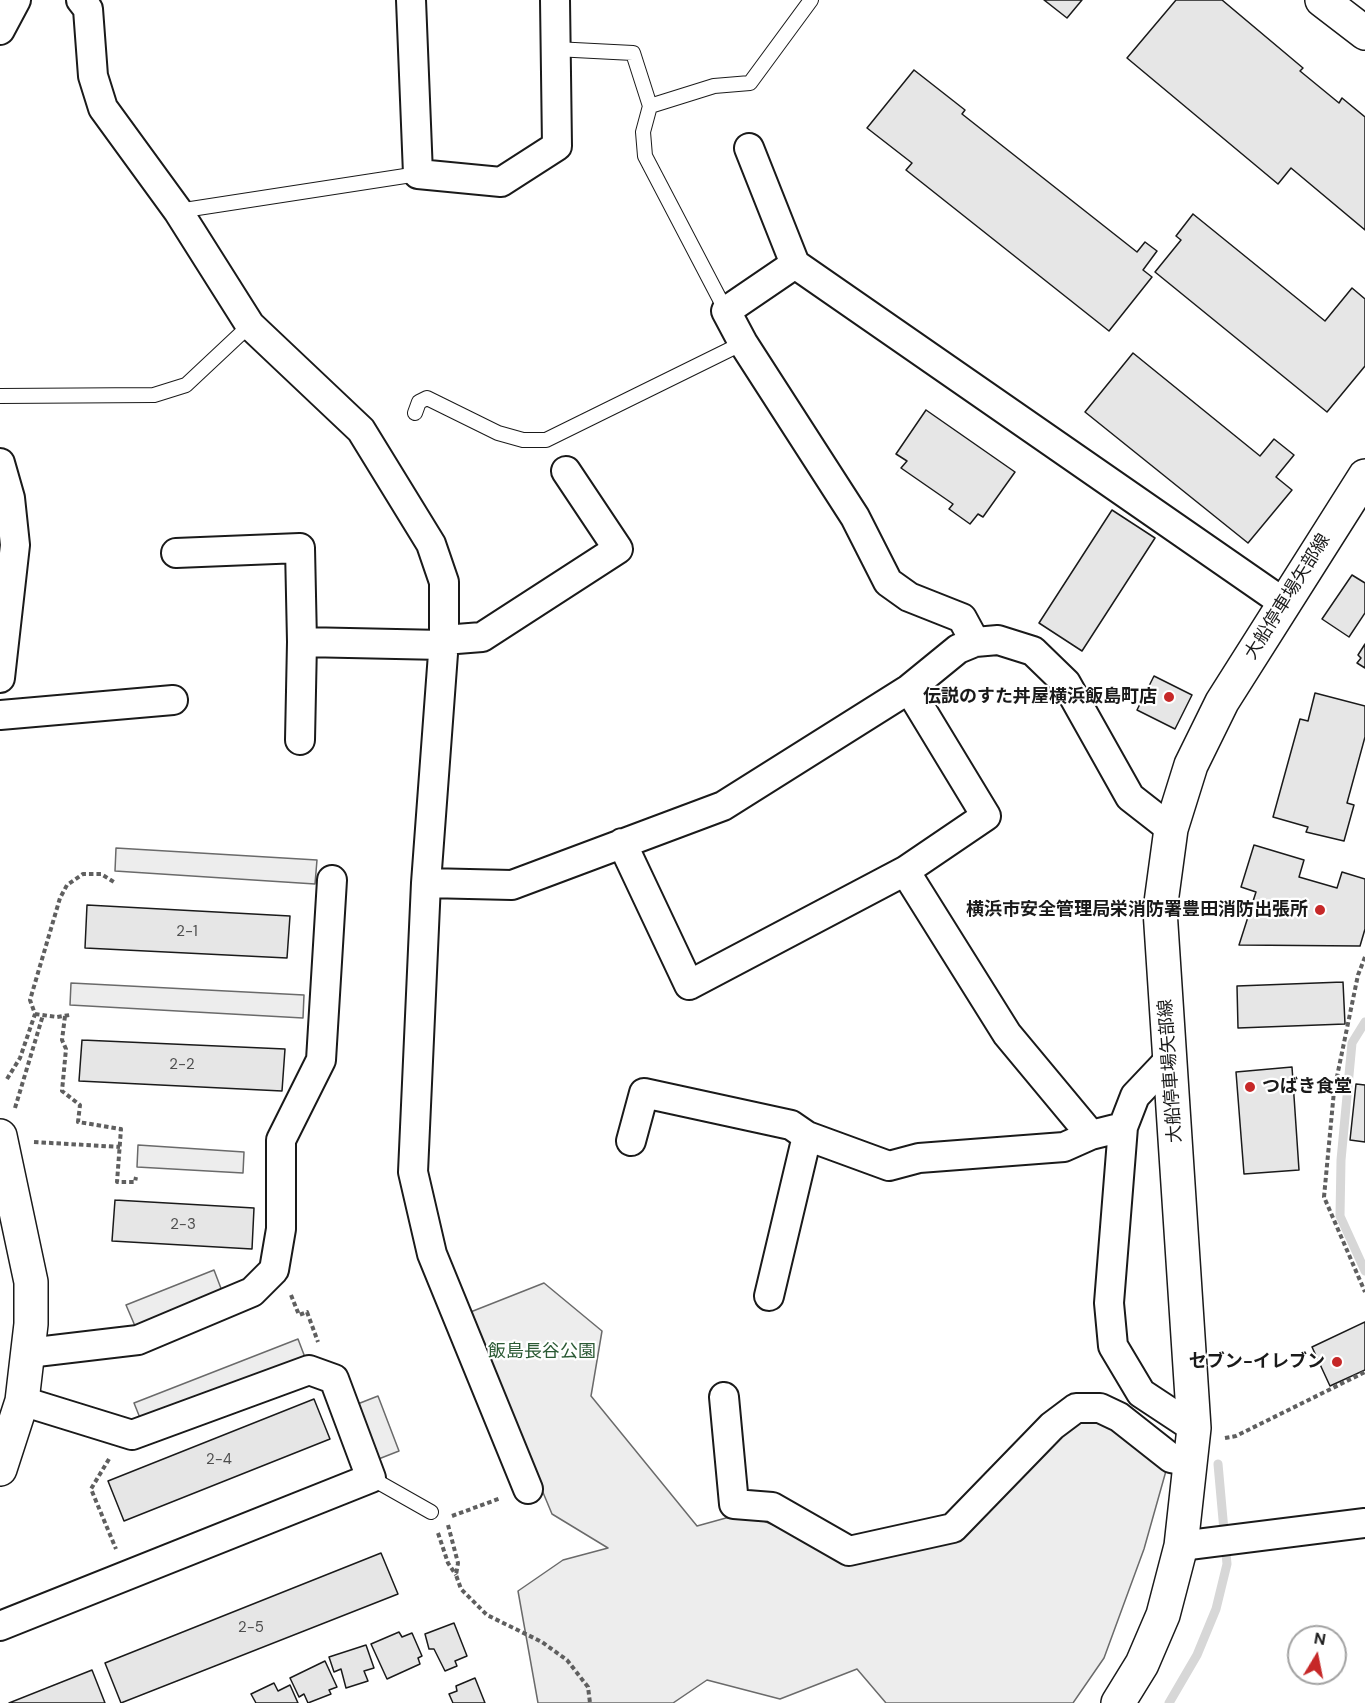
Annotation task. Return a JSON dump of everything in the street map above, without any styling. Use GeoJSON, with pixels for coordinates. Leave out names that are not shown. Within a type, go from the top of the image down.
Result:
{"type":"FeatureCollection","features":[{"type":"Feature","properties":{"kind":"main road"},"geometry":{"type":"LineString","coordinates":[[1322,0],[1365,33]]}},
{"type":"Feature","properties":{"kind":"main road","name":"大船停車場矢部線"},"geometry":{"type":"LineString","coordinates":[[1118,1703],[1142,1664],[1163,1616],[1181,1546],[1193,1445],[1171,1058],[1160,910],[1171,829],[1191,765],[1222,702],[1365,476]]}},
{"type":"Feature","properties":{"kind":"main road"},"geometry":{"type":"LineString","coordinates":[[0,1469],[22,1401],[28,1353],[31,1282],[7,1124]]}},
{"type":"Feature","properties":{"kind":"street"},"geometry":{"type":"LineString","coordinates":[[0,30],[16,0]]}},
{"type":"Feature","properties":{"kind":"street"},"geometry":{"type":"LineString","coordinates":[[81,0],[88,9],[93,76],[103,108],[178,211],[250,325],[361,430],[431,544],[444,582],[444,642],[426,883],[413,1172],[432,1254],[528,1489]]}},
{"type":"Feature","properties":{"kind":"street"},"geometry":{"type":"LineString","coordinates":[[411,0],[418,174],[501,182],[557,146],[555,0]]}},
{"type":"Feature","properties":{"kind":"street"},"geometry":{"type":"LineString","coordinates":[[749,148],[795,264],[1284,603]]}},
{"type":"Feature","properties":{"kind":"street"},"geometry":{"type":"LineString","coordinates":[[795,264],[726,311],[743,343],[855,517],[888,582],[909,597],[962,618],[975,642]]}},
{"type":"Feature","properties":{"kind":"street"},"geometry":{"type":"LineString","coordinates":[[0,463],[10,498],[15,545],[6,563],[0,678]]}},
{"type":"Feature","properties":{"kind":"street"},"geometry":{"type":"LineString","coordinates":[[302,642],[444,642],[482,637],[618,549],[566,471]]}},
{"type":"Feature","properties":{"kind":"street"},"geometry":{"type":"LineString","coordinates":[[176,553],[300,548],[302,642],[300,740]]}},
{"type":"Feature","properties":{"kind":"street"},"geometry":{"type":"LineString","coordinates":[[426,883],[512,885],[723,806],[909,689],[958,649],[975,642],[998,640],[1033,651],[1066,683],[1130,797],[1171,829]]}},
{"type":"Feature","properties":{"kind":"street"},"geometry":{"type":"LineString","coordinates":[[622,843],[689,985],[905,871],[986,816],[909,689]]}},
{"type":"Feature","properties":{"kind":"street"},"geometry":{"type":"LineString","coordinates":[[0,715],[172,700]]}},
{"type":"Feature","properties":{"kind":"street"},"geometry":{"type":"LineString","coordinates":[[905,871],[1007,1034],[1091,1134]]}},
{"type":"Feature","properties":{"kind":"street"},"geometry":{"type":"LineString","coordinates":[[28,1353],[138,1340],[252,1292],[274,1270],[281,1229],[281,1140],[321,1060],[332,880]]}},
{"type":"Feature","properties":{"kind":"street"},"geometry":{"type":"LineString","coordinates":[[724,1397],[734,1503],[772,1507],[849,1551],[953,1528],[1052,1426],[1076,1408],[1100,1408],[1119,1417],[1171,1458],[1193,1445],[1141,1393],[1113,1346],[1109,1303],[1123,1127],[1136,1096],[1171,1058]]}},
{"type":"Feature","properties":{"kind":"street"},"geometry":{"type":"LineString","coordinates":[[631,1141],[644,1093],[791,1125],[807,1136],[889,1166],[920,1158],[1064,1147],[1091,1134],[1123,1127]]}},
{"type":"Feature","properties":{"kind":"street"},"geometry":{"type":"LineString","coordinates":[[769,1296],[807,1136]]}},
{"type":"Feature","properties":{"kind":"street"},"geometry":{"type":"LineString","coordinates":[[0,1626],[371,1478],[334,1379],[309,1370],[132,1435],[22,1401]]}},
{"type":"Feature","properties":{"kind":"street"},"geometry":{"type":"LineString","coordinates":[[1181,1546],[1365,1523]]}},
{"type":"Feature","properties":{"kind":"lane"},"geometry":{"type":"LineString","coordinates":[[650,106],[714,86],[750,83],[811,0]]}},
{"type":"Feature","properties":{"kind":"lane"},"geometry":{"type":"LineString","coordinates":[[555,49],[633,53],[650,106],[643,132],[645,156],[726,311]]}},
{"type":"Feature","properties":{"kind":"lane"},"geometry":{"type":"LineString","coordinates":[[178,211],[418,174]]}},
{"type":"Feature","properties":{"kind":"lane"},"geometry":{"type":"LineString","coordinates":[[0,396],[154,395],[186,385],[250,325]]}},
{"type":"Feature","properties":{"kind":"lane"},"geometry":{"type":"LineString","coordinates":[[415,413],[419,402],[427,398],[498,434],[523,440],[546,440],[743,343]]}},
{"type":"Feature","properties":{"kind":"lane"},"geometry":{"type":"LineString","coordinates":[[371,1478],[431,1512]]}},
{"type":"Feature","properties":{"kind":"path"},"geometry":{"type":"LineString","coordinates":[[6,1079],[20,1058],[35,1014],[30,1000],[60,898],[74,878],[92,872],[101,874],[114,882]]}},
{"type":"Feature","properties":{"kind":"path"},"geometry":{"type":"LineString","coordinates":[[1365,957],[1358,975],[1334,1090],[1324,1197],[1365,1292]]}},
{"type":"Feature","properties":{"kind":"path"},"geometry":{"type":"LineString","coordinates":[[35,1014],[67,1015],[62,1040],[66,1050],[62,1091],[80,1105],[78,1122],[121,1129],[117,1182],[135,1182],[136,1177]]}},
{"type":"Feature","properties":{"kind":"path"},"geometry":{"type":"LineString","coordinates":[[7,1124],[43,1015]]}},
{"type":"Feature","properties":{"kind":"path"},"geometry":{"type":"LineString","coordinates":[[32,1142],[120,1148]]}},
{"type":"Feature","properties":{"kind":"path"},"geometry":{"type":"LineString","coordinates":[[290,1292],[299,1315],[307,1312],[314,1332]]}},
{"type":"Feature","properties":{"kind":"path"},"geometry":{"type":"LineString","coordinates":[[1193,1445],[1236,1436],[1365,1372]]}},
{"type":"Feature","properties":{"kind":"path"},"geometry":{"type":"LineString","coordinates":[[110,1456],[91,1489],[126,1575]]}},
{"type":"Feature","properties":{"kind":"path"},"geometry":{"type":"LineString","coordinates":[[456,1575],[458,1563],[446,1518],[528,1489]]}},
{"type":"Feature","properties":{"kind":"path"},"geometry":{"type":"LineString","coordinates":[[431,1512],[448,1563],[461,1588],[487,1615],[542,1642],[567,1660],[588,1687],[590,1703]]}},
{"type":"Feature","properties":{"kind":"shaded area"},"geometry":{"type":"Polygon","coordinates":[[[116,848],[317,860],[315,884],[115,871],[116,848]]]}},
{"type":"Feature","properties":{"kind":"shaded area"},"geometry":{"type":"Polygon","coordinates":[[[71,983],[304,995],[303,1018],[70,1005],[71,983]]]}},
{"type":"Feature","properties":{"kind":"shaded area"},"geometry":{"type":"Polygon","coordinates":[[[138,1145],[244,1152],[243,1173],[137,1167],[138,1145]]]}},
{"type":"Feature","properties":{"kind":"shaded area"},"geometry":{"type":"Polygon","coordinates":[[[214,1270],[222,1291],[135,1326],[126,1305],[214,1270]]]}},
{"type":"Feature","properties":{"kind":"shaded area"},"geometry":{"type":"Polygon","coordinates":[[[544,1283],[602,1331],[591,1396],[697,1526],[744,1513],[847,1555],[954,1532],[1083,1398],[1173,1446],[1144,1549],[1104,1658],[1073,1703],[886,1703],[857,1669],[780,1699],[707,1680],[673,1703],[538,1703],[518,1591],[563,1560],[608,1548],[552,1514],[468,1313],[544,1283]]]}},
{"type":"Feature","properties":{"kind":"shaded area"},"geometry":{"type":"Polygon","coordinates":[[[298,1339],[306,1360],[142,1423],[134,1403],[298,1339]]]}},
{"type":"Feature","properties":{"kind":"shaded area"},"geometry":{"type":"Polygon","coordinates":[[[378,1396],[399,1451],[376,1460],[355,1405],[378,1396]]]}},
{"type":"Feature","properties":{"kind":"building"},"geometry":{"type":"Polygon","coordinates":[[[1044,0],[1082,0],[1067,18],[1044,0]]]}},
{"type":"Feature","properties":{"kind":"building"},"geometry":{"type":"Polygon","coordinates":[[[1176,0],[1222,0],[1303,68],[1300,71],[1339,103],[1342,98],[1365,117],[1365,230],[1291,168],[1278,184],[1127,58],[1176,0]]]}},
{"type":"Feature","properties":{"kind":"building"},"geometry":{"type":"Polygon","coordinates":[[[914,70],[965,110],[962,114],[1137,252],[1145,242],[1157,251],[1143,270],[1152,277],[1109,331],[906,170],[912,163],[867,128],[914,70]]]}},
{"type":"Feature","properties":{"kind":"building"},"geometry":{"type":"Polygon","coordinates":[[[1193,214],[1325,321],[1352,288],[1365,299],[1365,366],[1327,412],[1155,272],[1181,240],[1176,236],[1193,214]]]}},
{"type":"Feature","properties":{"kind":"building"},"geometry":{"type":"Polygon","coordinates":[[[1133,353],[1260,456],[1274,439],[1294,455],[1276,477],[1292,490],[1248,543],[1085,412],[1133,353]]]}},
{"type":"Feature","properties":{"kind":"building"},"geometry":{"type":"Polygon","coordinates":[[[926,410],[1015,472],[983,517],[978,514],[970,524],[949,509],[953,504],[901,468],[907,461],[896,454],[926,410]]]}},
{"type":"Feature","properties":{"kind":"building"},"geometry":{"type":"Polygon","coordinates":[[[1112,510],[1155,538],[1082,651],[1039,623],[1112,510]]]}},
{"type":"Feature","properties":{"kind":"building"},"geometry":{"type":"Polygon","coordinates":[[[1352,575],[1365,583],[1365,613],[1349,637],[1322,619],[1352,575]]]}},
{"type":"Feature","properties":{"kind":"building"},"geometry":{"type":"Polygon","coordinates":[[[1365,644],[1365,668],[1357,663],[1361,658],[1358,655],[1365,644]]]}},
{"type":"Feature","properties":{"kind":"building"},"geometry":{"type":"Polygon","coordinates":[[[1154,676],[1192,695],[1175,729],[1137,710],[1154,676]]]}},
{"type":"Feature","properties":{"kind":"building"},"geometry":{"type":"Polygon","coordinates":[[[1315,693],[1365,706],[1365,737],[1347,803],[1354,805],[1344,841],[1306,832],[1308,827],[1273,817],[1300,719],[1308,721],[1315,693]]]}},
{"type":"Feature","properties":{"kind":"building"},"geometry":{"type":"Polygon","coordinates":[[[1254,845],[1304,860],[1299,877],[1337,888],[1342,872],[1365,879],[1365,929],[1360,946],[1239,945],[1256,892],[1241,887],[1254,845]]]}},
{"type":"Feature","properties":{"kind":"building"},"geometry":{"type":"Polygon","coordinates":[[[87,905],[290,916],[287,958],[85,948],[87,905]]]}},
{"type":"Feature","properties":{"kind":"building"},"geometry":{"type":"Polygon","coordinates":[[[1343,982],[1345,1024],[1238,1028],[1237,986],[1343,982]]]}},
{"type":"Feature","properties":{"kind":"building"},"geometry":{"type":"Polygon","coordinates":[[[82,1040],[285,1049],[282,1091],[79,1081],[82,1040]]]}},
{"type":"Feature","properties":{"kind":"building"},"geometry":{"type":"Polygon","coordinates":[[[1292,1067],[1299,1170],[1244,1174],[1236,1072],[1292,1067]]]}},
{"type":"Feature","properties":{"kind":"building"},"geometry":{"type":"Polygon","coordinates":[[[1356,1084],[1365,1085],[1365,1142],[1350,1140],[1356,1084]]]}},
{"type":"Feature","properties":{"kind":"building"},"geometry":{"type":"Polygon","coordinates":[[[115,1200],[254,1208],[252,1249],[112,1241],[115,1200]]]}},
{"type":"Feature","properties":{"kind":"building"},"geometry":{"type":"Polygon","coordinates":[[[1365,1322],[1365,1370],[1330,1386],[1312,1347],[1365,1322]]]}},
{"type":"Feature","properties":{"kind":"building"},"geometry":{"type":"Polygon","coordinates":[[[314,1399],[330,1439],[124,1521],[108,1481],[314,1399]]]}},
{"type":"Feature","properties":{"kind":"building"},"geometry":{"type":"Polygon","coordinates":[[[381,1553],[398,1594],[121,1703],[105,1663],[381,1553]]]}},
{"type":"Feature","properties":{"kind":"building"},"geometry":{"type":"Polygon","coordinates":[[[454,1623],[467,1656],[455,1661],[457,1666],[445,1671],[434,1649],[429,1649],[425,1634],[454,1623]]]}},
{"type":"Feature","properties":{"kind":"building"},"geometry":{"type":"Polygon","coordinates":[[[399,1632],[402,1637],[412,1633],[422,1656],[418,1658],[420,1664],[387,1679],[371,1644],[399,1632]]]}},
{"type":"Feature","properties":{"kind":"building"},"geometry":{"type":"Polygon","coordinates":[[[366,1645],[374,1668],[364,1671],[368,1681],[346,1688],[341,1669],[334,1672],[329,1657],[366,1645]]]}},
{"type":"Feature","properties":{"kind":"building"},"geometry":{"type":"Polygon","coordinates":[[[325,1661],[337,1687],[329,1690],[331,1694],[308,1703],[304,1694],[299,1697],[290,1678],[325,1661]]]}},
{"type":"Feature","properties":{"kind":"building"},"geometry":{"type":"Polygon","coordinates":[[[92,1670],[105,1703],[9,1703],[92,1670]]]}},
{"type":"Feature","properties":{"kind":"building"},"geometry":{"type":"Polygon","coordinates":[[[475,1678],[485,1703],[453,1703],[449,1694],[457,1691],[456,1686],[475,1678]]]}},
{"type":"Feature","properties":{"kind":"building"},"geometry":{"type":"Polygon","coordinates":[[[274,1683],[278,1691],[290,1685],[298,1703],[256,1703],[251,1694],[274,1683]]]}},
{"type":"Feature","properties":{"kind":"waterway"},"geometry":{"type":"LineString","coordinates":[[1365,1022],[1352,1043],[1341,1160],[1340,1216],[1365,1271]]}},
{"type":"Feature","properties":{"kind":"waterway"},"geometry":{"type":"LineString","coordinates":[[1169,1703],[1197,1655],[1216,1609],[1227,1564],[1218,1464]]}},
{"type":"Feature","properties":{"kind":"place","name":"伝説のすた丼屋横浜飯島町店"},"geometry":{"type":"Point","coordinates":[1169,697]}},
{"type":"Feature","properties":{"kind":"place","name":"横浜市安全管理局栄消防署豊田消防出張所"},"geometry":{"type":"Point","coordinates":[1320,910]}},
{"type":"Feature","properties":{"kind":"place","name":"つばき食堂"},"geometry":{"type":"Point","coordinates":[1250,1087]}},
{"type":"Feature","properties":{"kind":"place","name":"セブン-イレブン"},"geometry":{"type":"Point","coordinates":[1337,1362]}},
{"type":"Feature","properties":{"kind":"park label","name":"飯島長谷公園"},"geometry":{"type":"Point","coordinates":[542,1352]}}]}
